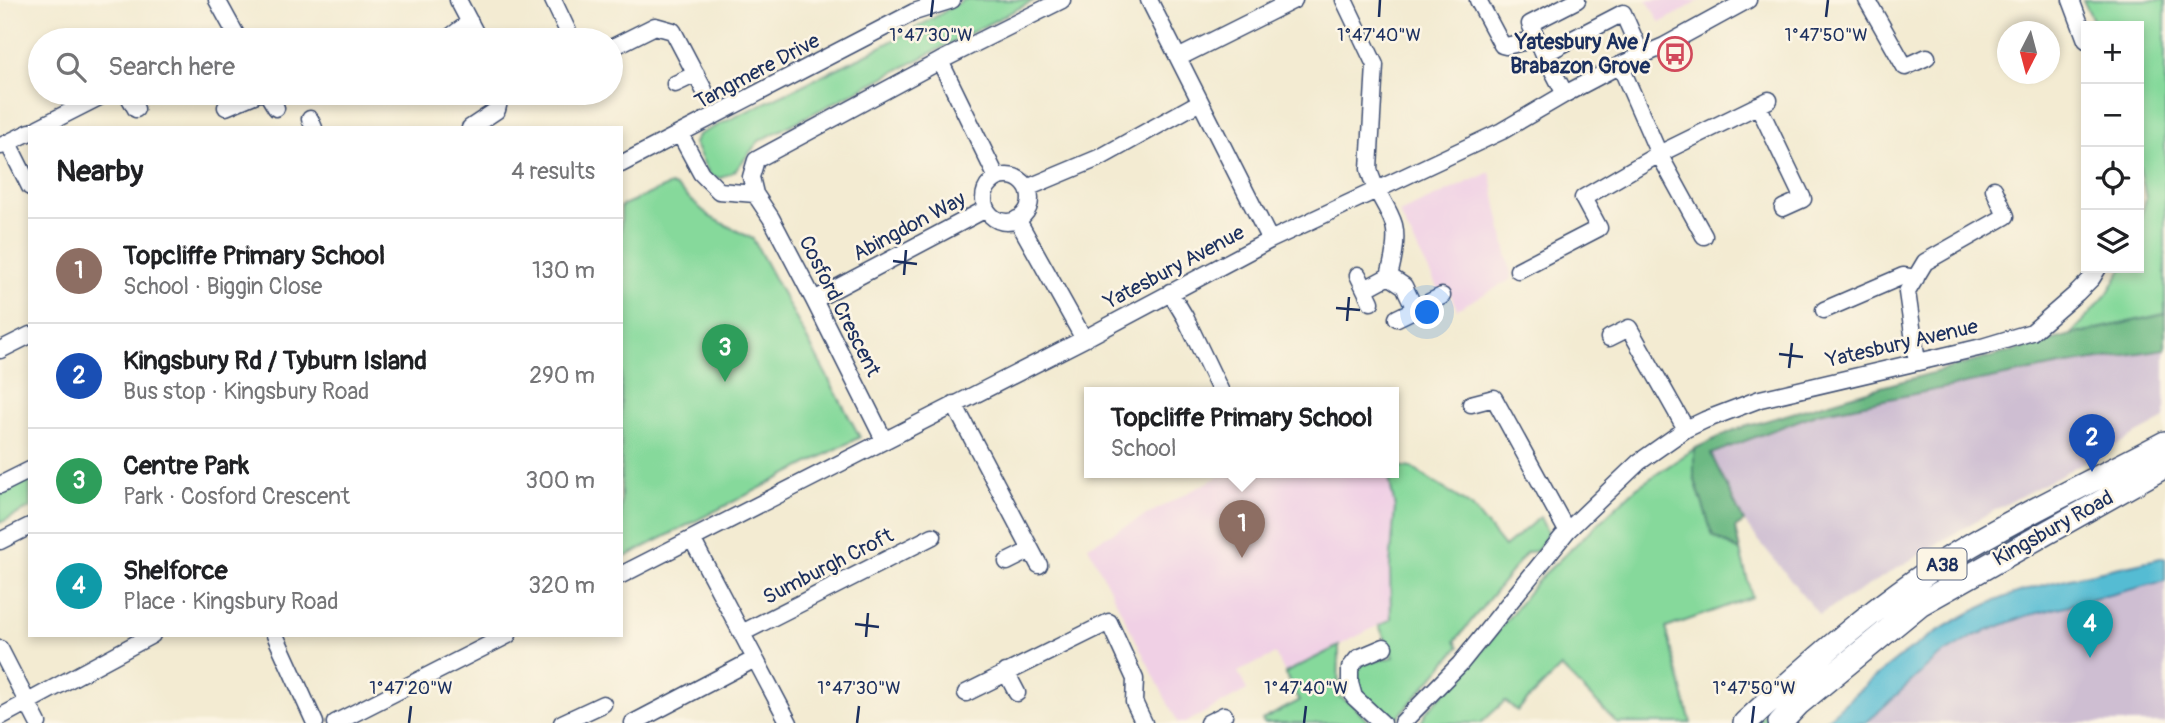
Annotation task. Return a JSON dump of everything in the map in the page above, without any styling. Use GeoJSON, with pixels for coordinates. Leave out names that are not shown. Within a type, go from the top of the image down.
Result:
{"type":"FeatureCollection","features":[{"type":"Feature","properties":{"kind":"highway","name":"Kingsbury Road"},"geometry":{"type":"LineString","coordinates":[[1745,723],[1881,607],[1970,546],[2165,443]]}},
{"type":"Feature","properties":{"kind":"highway","name":"Kingsbury Road"},"geometry":{"type":"LineString","coordinates":[[1780,723],[1798,704],[1920,604],[2165,466]]}},
{"type":"Feature","properties":{"kind":"street"},"geometry":{"type":"LineString","coordinates":[[217,0],[232,28]]}},
{"type":"Feature","properties":{"kind":"street"},"geometry":{"type":"LineString","coordinates":[[458,0],[473,28]]}},
{"type":"Feature","properties":{"kind":"street"},"geometry":{"type":"LineString","coordinates":[[553,0],[566,28]]}},
{"type":"Feature","properties":{"kind":"street","name":"Tangmere Drive"},"geometry":{"type":"LineString","coordinates":[[623,163],[911,6],[952,0]]}},
{"type":"Feature","properties":{"kind":"street"},"geometry":{"type":"LineString","coordinates":[[680,134],[701,173],[719,191],[755,194],[751,177],[756,160],[940,61],[1062,0]]}},
{"type":"Feature","properties":{"kind":"street"},"geometry":{"type":"LineString","coordinates":[[1149,0],[1270,240]]}},
{"type":"Feature","properties":{"kind":"street"},"geometry":{"type":"LineString","coordinates":[[1180,57],[1294,0]]}},
{"type":"Feature","properties":{"kind":"street"},"geometry":{"type":"LineString","coordinates":[[1344,0],[1374,65],[1369,169],[1376,191],[1394,227],[1389,276]]}},
{"type":"Feature","properties":{"kind":"street"},"geometry":{"type":"LineString","coordinates":[[1478,0],[1502,45],[1536,39]]}},
{"type":"Feature","properties":{"kind":"street"},"geometry":{"type":"LineString","coordinates":[[1566,94],[1536,39],[1531,24],[1577,0]]}},
{"type":"Feature","properties":{"kind":"street","name":"Yatesbury Avenue"},"geometry":{"type":"LineString","coordinates":[[623,574],[1084,339],[1270,240],[1502,131],[1620,65],[1748,0]]}},
{"type":"Feature","properties":{"kind":"street"},"geometry":{"type":"LineString","coordinates":[[1867,0],[1905,67],[1927,57]]}},
{"type":"Feature","properties":{"kind":"street"},"geometry":{"type":"LineString","coordinates":[[2071,0],[2081,27]]}},
{"type":"Feature","properties":{"kind":"street"},"geometry":{"type":"LineString","coordinates":[[1544,54],[1620,7],[1642,56]]}},
{"type":"Feature","properties":{"kind":"street"},"geometry":{"type":"LineString","coordinates":[[462,28],[470,22]]}},
{"type":"Feature","properties":{"kind":"street"},"geometry":{"type":"LineString","coordinates":[[623,42],[655,26],[673,31],[704,90]]}},
{"type":"Feature","properties":{"kind":"street"},"geometry":{"type":"LineString","coordinates":[[940,61],[997,178]]}},
{"type":"Feature","properties":{"kind":"street"},"geometry":{"type":"LineString","coordinates":[[1620,65],[1659,155],[1704,236]]}},
{"type":"Feature","properties":{"kind":"street"},"geometry":{"type":"LineString","coordinates":[[675,84],[696,74]]}},
{"type":"Feature","properties":{"kind":"street"},"geometry":{"type":"LineString","coordinates":[[1027,188],[1101,157],[1200,102]]}},
{"type":"Feature","properties":{"kind":"street"},"geometry":{"type":"LineString","coordinates":[[1518,270],[1599,228],[1583,198],[1659,155],[1763,102],[1803,199],[1783,208]]}},
{"type":"Feature","properties":{"kind":"street"},"geometry":{"type":"LineString","coordinates":[[42,126],[83,105]]}},
{"type":"Feature","properties":{"kind":"street"},"geometry":{"type":"LineString","coordinates":[[134,105],[136,109]]}},
{"type":"Feature","properties":{"kind":"street"},"geometry":{"type":"LineString","coordinates":[[226,107],[231,105]]}},
{"type":"Feature","properties":{"kind":"street"},"geometry":{"type":"LineString","coordinates":[[473,126],[497,110],[498,105]]}},
{"type":"Feature","properties":{"kind":"street"},"geometry":{"type":"LineString","coordinates":[[28,133],[4,145],[28,184]]}},
{"type":"Feature","properties":{"kind":"street"},"geometry":{"type":"LineString","coordinates":[[997,178],[1017,178],[1027,188],[1027,209],[1017,219],[1003,221],[990,215],[986,209],[984,195],[991,182],[997,178]]}},
{"type":"Feature","properties":{"kind":"street"},"geometry":{"type":"LineString","coordinates":[[1917,362],[1908,292],[1925,262],[2006,216],[1994,189]]}},
{"type":"Feature","properties":{"kind":"street","name":"Cosford Crescent"},"geometry":{"type":"LineString","coordinates":[[755,194],[771,218],[884,440]]}},
{"type":"Feature","properties":{"kind":"street","name":"Abingdon Way"},"geometry":{"type":"LineString","coordinates":[[814,300],[986,209]]}},
{"type":"Feature","properties":{"kind":"street"},"geometry":{"type":"LineString","coordinates":[[1017,219],[1084,339]]}},
{"type":"Feature","properties":{"kind":"street","name":"Yatesbury Avenue"},"geometry":{"type":"LineString","coordinates":[[1402,723],[1460,664],[1567,531],[1639,462],[1686,429],[1759,399],[1982,347],[2032,332],[2084,286],[2094,273]]}},
{"type":"Feature","properties":{"kind":"street"},"geometry":{"type":"LineString","coordinates":[[1364,289],[1389,276]]}},
{"type":"Feature","properties":{"kind":"street"},"geometry":{"type":"LineString","coordinates":[[1389,276],[1404,286],[1415,309]]}},
{"type":"Feature","properties":{"kind":"street"},"geometry":{"type":"LineString","coordinates":[[1824,310],[1903,276],[1916,278]]}},
{"type":"Feature","properties":{"kind":"street"},"geometry":{"type":"LineString","coordinates":[[1170,292],[1219,387]]}},
{"type":"Feature","properties":{"kind":"street"},"geometry":{"type":"LineString","coordinates":[[1397,318],[1442,296]]}},
{"type":"Feature","properties":{"kind":"street"},"geometry":{"type":"LineString","coordinates":[[1609,338],[1629,328],[1686,429]]}},
{"type":"Feature","properties":{"kind":"street"},"geometry":{"type":"LineString","coordinates":[[0,350],[28,336]]}},
{"type":"Feature","properties":{"kind":"street"},"geometry":{"type":"LineString","coordinates":[[1471,404],[1494,398],[1567,531]]}},
{"type":"Feature","properties":{"kind":"street"},"geometry":{"type":"LineString","coordinates":[[954,404],[1035,557],[1007,562]]}},
{"type":"Feature","properties":{"kind":"street"},"geometry":{"type":"LineString","coordinates":[[0,485],[28,471]]}},
{"type":"Feature","properties":{"kind":"street"},"geometry":{"type":"LineString","coordinates":[[0,541],[28,527]]}},
{"type":"Feature","properties":{"kind":"street","name":"Sumburgh Croft"},"geometry":{"type":"LineString","coordinates":[[741,633],[933,536]]}},
{"type":"Feature","properties":{"kind":"street"},"geometry":{"type":"LineString","coordinates":[[692,539],[789,723]]}},
{"type":"Feature","properties":{"kind":"street"},"geometry":{"type":"LineString","coordinates":[[966,694],[1109,622],[1135,679],[1134,702],[1141,722]]}},
{"type":"Feature","properties":{"kind":"street"},"geometry":{"type":"LineString","coordinates":[[0,716],[148,637]]}},
{"type":"Feature","properties":{"kind":"street"},"geometry":{"type":"LineString","coordinates":[[276,637],[315,723]]}},
{"type":"Feature","properties":{"kind":"street"},"geometry":{"type":"LineString","coordinates":[[335,723],[504,637]]}},
{"type":"Feature","properties":{"kind":"street"},"geometry":{"type":"LineString","coordinates":[[1382,723],[1354,697],[1350,668],[1358,658],[1384,647]]}},
{"type":"Feature","properties":{"kind":"street"},"geometry":{"type":"LineString","coordinates":[[0,649],[38,723]]}},
{"type":"Feature","properties":{"kind":"street"},"geometry":{"type":"LineString","coordinates":[[633,723],[755,659]]}},
{"type":"Feature","properties":{"kind":"street"},"geometry":{"type":"LineString","coordinates":[[1006,672],[1017,693]]}},
{"type":"Feature","properties":{"kind":"street"},"geometry":{"type":"LineString","coordinates":[[562,723],[581,718],[603,705]]}},
{"type":"Feature","properties":{"kind":"street"},"geometry":{"type":"LineString","coordinates":[[1208,723],[1224,715]]}},
{"type":"Feature","properties":{"kind":"shaded area"},"geometry":{"type":"Polygon","coordinates":[[[1647,0],[1701,0],[1660,23],[1647,0]]]}},
{"type":"Feature","properties":{"kind":"shaded area"},"geometry":{"type":"Polygon","coordinates":[[[1490,172],[1512,279],[1457,309],[1447,287],[1438,289],[1399,213],[1490,172]]]}},
{"type":"Feature","properties":{"kind":"shaded area"},"geometry":{"type":"Polygon","coordinates":[[[2165,349],[2165,419],[1984,516],[1819,615],[1744,522],[1711,454],[1818,413],[2061,365],[2165,349]]]}},
{"type":"Feature","properties":{"kind":"shaded area"},"geometry":{"type":"Polygon","coordinates":[[[1216,478],[1389,478],[1395,508],[1390,567],[1391,619],[1285,673],[1275,654],[1238,672],[1247,690],[1185,723],[1178,723],[1088,546],[1216,478]]]}},
{"type":"Feature","properties":{"kind":"shaded area"},"geometry":{"type":"Polygon","coordinates":[[[2165,581],[2165,723],[1866,723],[1937,658],[1974,636],[2026,616],[2165,581]]]}},
{"type":"Feature","properties":{"kind":"green space"},"geometry":{"type":"Polygon","coordinates":[[[963,0],[1035,0],[759,141],[735,171],[721,178],[710,176],[694,143],[698,135],[866,54],[963,0]]]}},
{"type":"Feature","properties":{"kind":"green space"},"geometry":{"type":"Polygon","coordinates":[[[2083,0],[2165,0],[2165,314],[2071,335],[2107,294],[2120,273],[2144,273],[2144,21],[2094,21],[2083,0]]]}},
{"type":"Feature","properties":{"kind":"green space"},"geometry":{"type":"Polygon","coordinates":[[[670,185],[678,188],[710,217],[753,239],[860,437],[623,558],[623,205],[670,185]]]}},
{"type":"Feature","properties":{"kind":"green space"},"geometry":{"type":"Polygon","coordinates":[[[2165,314],[2165,349],[2061,365],[1818,413],[1711,454],[1744,522],[1735,528],[1740,551],[1713,536],[1694,477],[1694,449],[1734,430],[1881,387],[2071,335],[2165,314]]]}},
{"type":"Feature","properties":{"kind":"green space"},"geometry":{"type":"Polygon","coordinates":[[[1694,449],[1694,477],[1713,535],[1740,551],[1752,597],[1666,628],[1691,723],[1617,723],[1561,667],[1517,711],[1505,701],[1481,723],[1421,723],[1426,712],[1471,665],[1539,579],[1636,488],[1694,449]]]}},
{"type":"Feature","properties":{"kind":"green space"},"geometry":{"type":"Polygon","coordinates":[[[2165,456],[1931,585],[1877,624],[1765,723],[1754,723],[1907,595],[2016,529],[2165,456]]]}},
{"type":"Feature","properties":{"kind":"green space"},"geometry":{"type":"Polygon","coordinates":[[[1399,467],[1412,468],[1472,507],[1504,547],[1540,517],[1548,534],[1537,551],[1527,552],[1455,641],[1459,647],[1398,717],[1389,718],[1361,691],[1358,665],[1394,657],[1379,626],[1391,619],[1390,567],[1395,508],[1389,478],[1399,478],[1399,467]]]}},
{"type":"Feature","properties":{"kind":"green space"},"geometry":{"type":"Polygon","coordinates":[[[28,479],[28,509],[0,523],[0,494],[28,479]]]}},
{"type":"Feature","properties":{"kind":"green space"},"geometry":{"type":"Polygon","coordinates":[[[1339,646],[1338,696],[1353,705],[1369,723],[1264,723],[1262,720],[1299,701],[1285,673],[1339,646]]]}},
{"type":"Feature","properties":{"kind":"water"},"geometry":{"type":"Polygon","coordinates":[[[2165,557],[2165,581],[2026,616],[1974,636],[1937,658],[1866,723],[1823,723],[1903,655],[1969,613],[2035,587],[2165,557]]]}},
{"type":"Feature","properties":{"kind":"place","name":"Yatesbury Ave / Brabazon Grove"},"geometry":{"type":"Point","coordinates":[1675,54]}},
{"type":"Feature","properties":{"kind":"place","name":"Centre Park"},"geometry":{"type":"Point","coordinates":[725,382]}},
{"type":"Feature","properties":{"kind":"place","name":"Kingsbury Rd / Tyburn Island"},"geometry":{"type":"Point","coordinates":[2092,472]}},
{"type":"Feature","properties":{"kind":"place","name":"Topcliffe Primary School"},"geometry":{"type":"Point","coordinates":[1242,558]}},
{"type":"Feature","properties":{"kind":"place","name":"Shelforce"},"geometry":{"type":"Point","coordinates":[2090,658]}}]}
